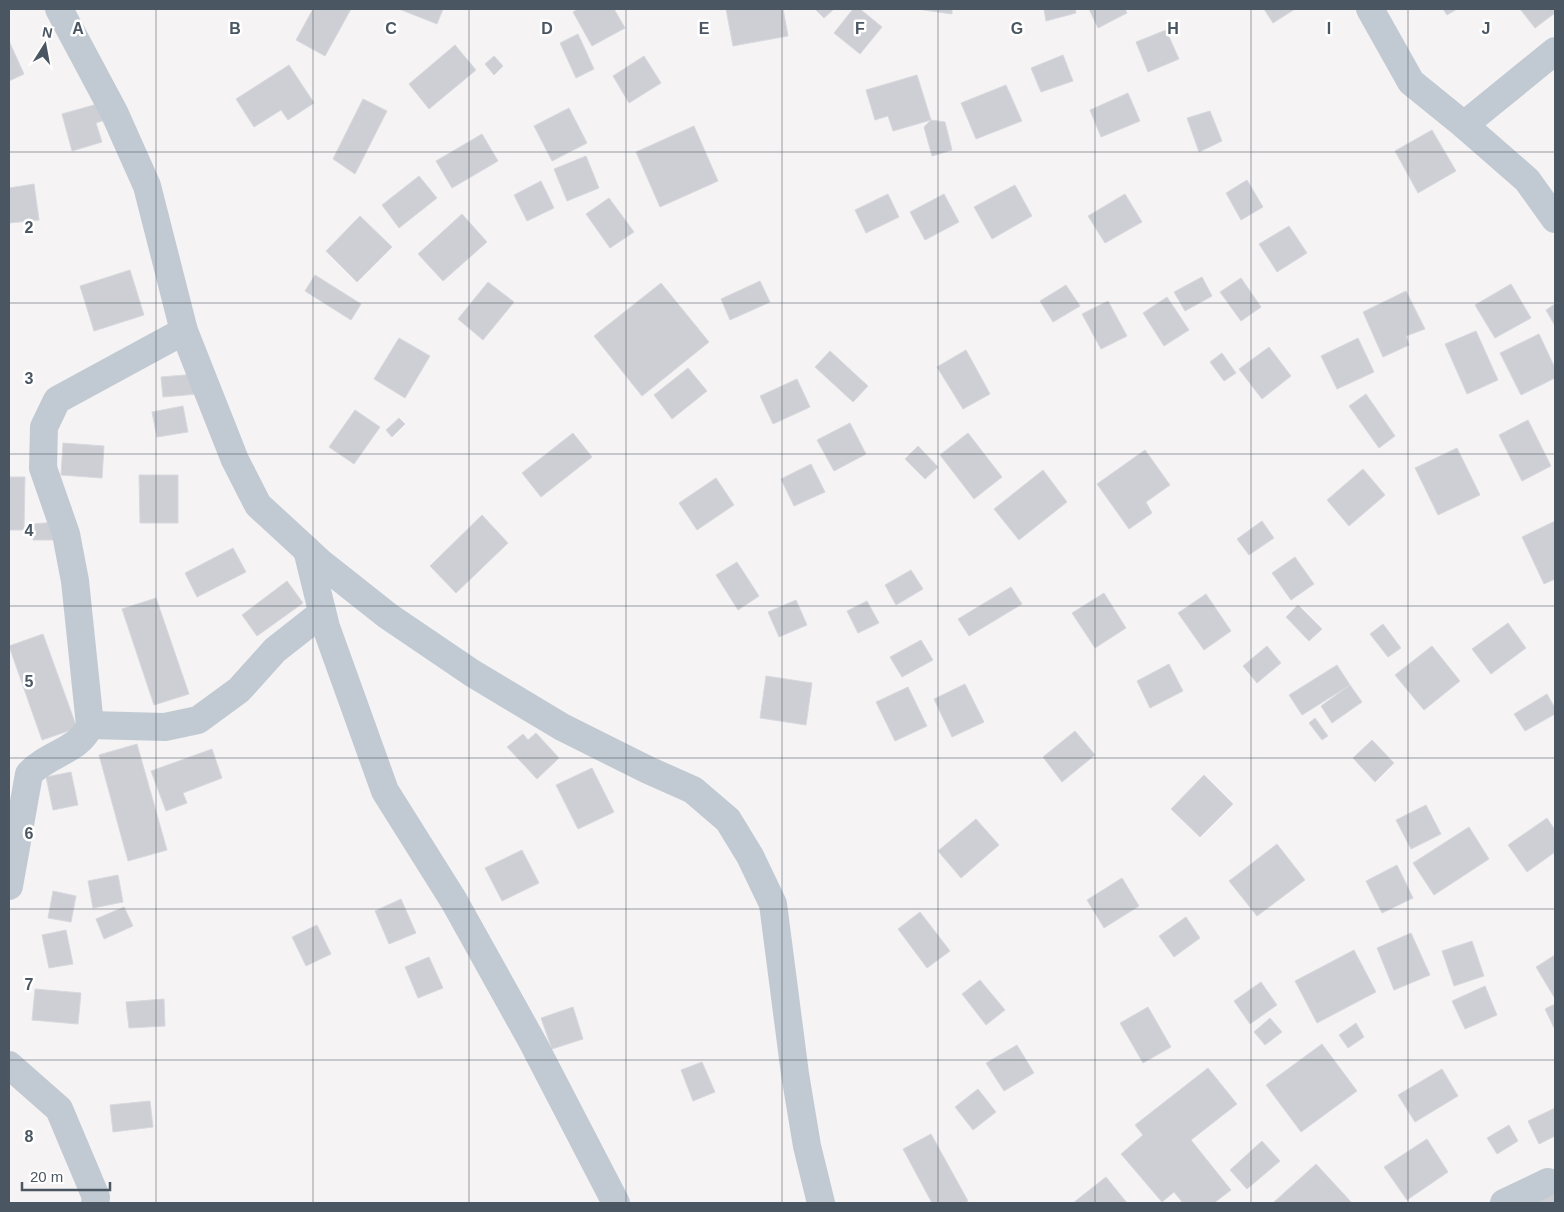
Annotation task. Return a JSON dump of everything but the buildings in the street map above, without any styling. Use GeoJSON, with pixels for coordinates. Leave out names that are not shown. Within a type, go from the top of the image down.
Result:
{"type":"FeatureCollection","features":[{"type":"Feature","properties":{"kind":"street"},"geometry":{"type":"LineString","coordinates":[[59,9],[114,112],[147,186],[184,331],[235,460],[258,505],[321,563],[388,616],[472,673],[562,727],[693,790],[728,820],[750,856],[772,904],[795,1074],[807,1146],[821,1203]]}},
{"type":"Feature","properties":{"kind":"street"},"geometry":{"type":"LineString","coordinates":[[1370,9],[1410,82],[1464,125],[1527,180],[1555,218]]}},
{"type":"Feature","properties":{"kind":"street"},"geometry":{"type":"LineString","coordinates":[[1464,125],[1555,51]]}},
{"type":"Feature","properties":{"kind":"street"},"geometry":{"type":"LineString","coordinates":[[9,886],[29,774],[35,767],[78,743],[87,734],[90,725],[68,543],[43,468],[44,427],[57,400],[184,331]]}},
{"type":"Feature","properties":{"kind":"street"},"geometry":{"type":"LineString","coordinates":[[306,550],[322,613],[385,791],[454,901],[533,1043],[616,1203]]}},
{"type":"Feature","properties":{"kind":"street"},"geometry":{"type":"LineString","coordinates":[[90,725],[165,727],[198,720],[239,690],[275,650],[322,613]]}},
{"type":"Feature","properties":{"kind":"street"},"geometry":{"type":"LineString","coordinates":[[9,1065],[59,1108],[96,1197],[96,1203]]}},
{"type":"Feature","properties":{"kind":"street"},"geometry":{"type":"LineString","coordinates":[[1504,1203],[1548,1182]]}}]}
